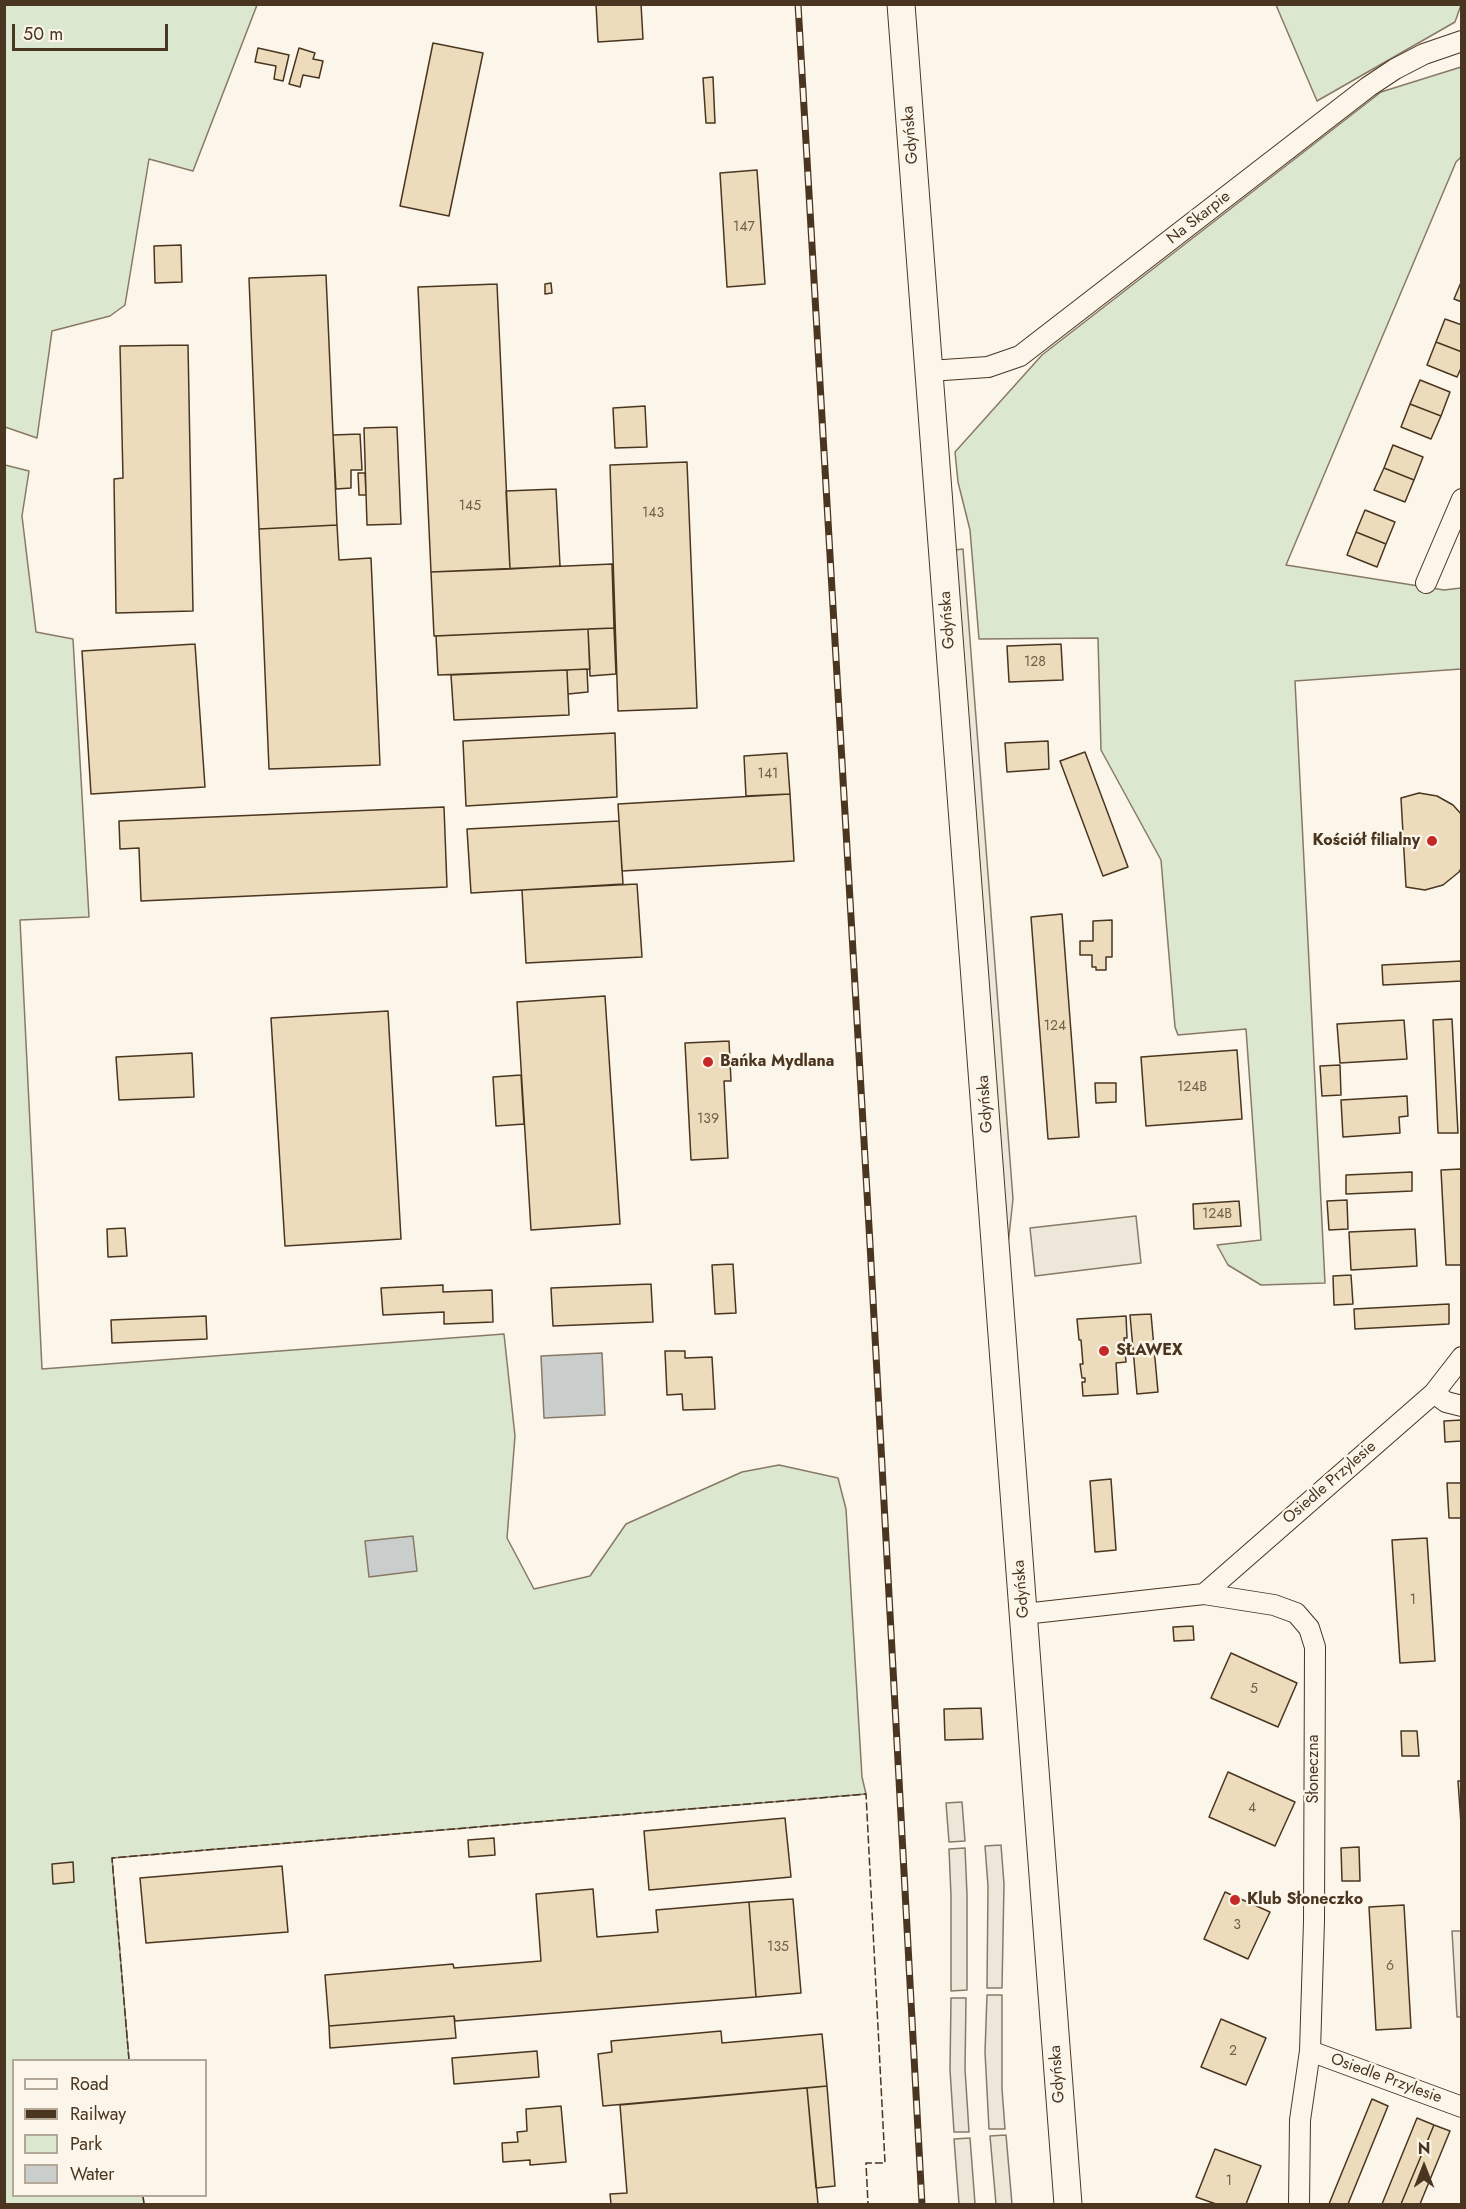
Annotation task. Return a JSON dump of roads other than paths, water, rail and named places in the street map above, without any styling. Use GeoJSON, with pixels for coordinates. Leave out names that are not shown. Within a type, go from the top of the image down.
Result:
{"type":"FeatureCollection","features":[{"type":"Feature","properties":{"kind":"main road","name":"Gdyńska"},"geometry":{"type":"LineString","coordinates":[[902,4],[1068,2205]]}},
{"type":"Feature","properties":{"kind":"street","name":"Na Skarpie"},"geometry":{"type":"LineString","coordinates":[[929,371],[988,367],[1020,356],[1368,87],[1395,69],[1424,54],[1461,41]]}},
{"type":"Feature","properties":{"kind":"street"},"geometry":{"type":"LineString","coordinates":[[1426,583],[1461,499]]}},
{"type":"Feature","properties":{"kind":"street","name":"Osiedle Przylesie"},"geometry":{"type":"LineString","coordinates":[[1204,1594],[1434,1393],[1461,1357]]}},
{"type":"Feature","properties":{"kind":"street"},"geometry":{"type":"LineString","coordinates":[[1434,1393],[1446,1402],[1461,1406]]}},
{"type":"Feature","properties":{"kind":"street","name":"Słoneczna"},"geometry":{"type":"LineString","coordinates":[[1024,1614],[1204,1594],[1274,1605],[1296,1613],[1309,1628],[1315,1647],[1314,1910],[1310,2051],[1300,2120],[1299,2205]]}},
{"type":"Feature","properties":{"kind":"street","name":"Osiedle Przylesie"},"geometry":{"type":"LineString","coordinates":[[1310,2051],[1461,2107]]}},
{"type":"Feature","properties":{"kind":"water"},"geometry":{"type":"Polygon","coordinates":[[[602,1353],[605,1415],[544,1418],[541,1356],[602,1353]]]}},
{"type":"Feature","properties":{"kind":"water"},"geometry":{"type":"Polygon","coordinates":[[[413,1536],[417,1571],[369,1577],[365,1541],[413,1536]]]}},
{"type":"Feature","properties":{"kind":"railway"},"geometry":{"type":"LineString","coordinates":[[798,4],[870,1244],[922,2204]]}},
{"type":"Feature","properties":{"kind":"place","name":"Kościół filialny"},"geometry":{"type":"Point","coordinates":[1432,841]}},
{"type":"Feature","properties":{"kind":"place","name":"Bańka Mydlana"},"geometry":{"type":"Point","coordinates":[708,1062]}},
{"type":"Feature","properties":{"kind":"place","name":"SŁAWEX"},"geometry":{"type":"Point","coordinates":[1104,1351]}},
{"type":"Feature","properties":{"kind":"place","name":"Klub Słoneczko"},"geometry":{"type":"Point","coordinates":[1235,1900]}}]}
